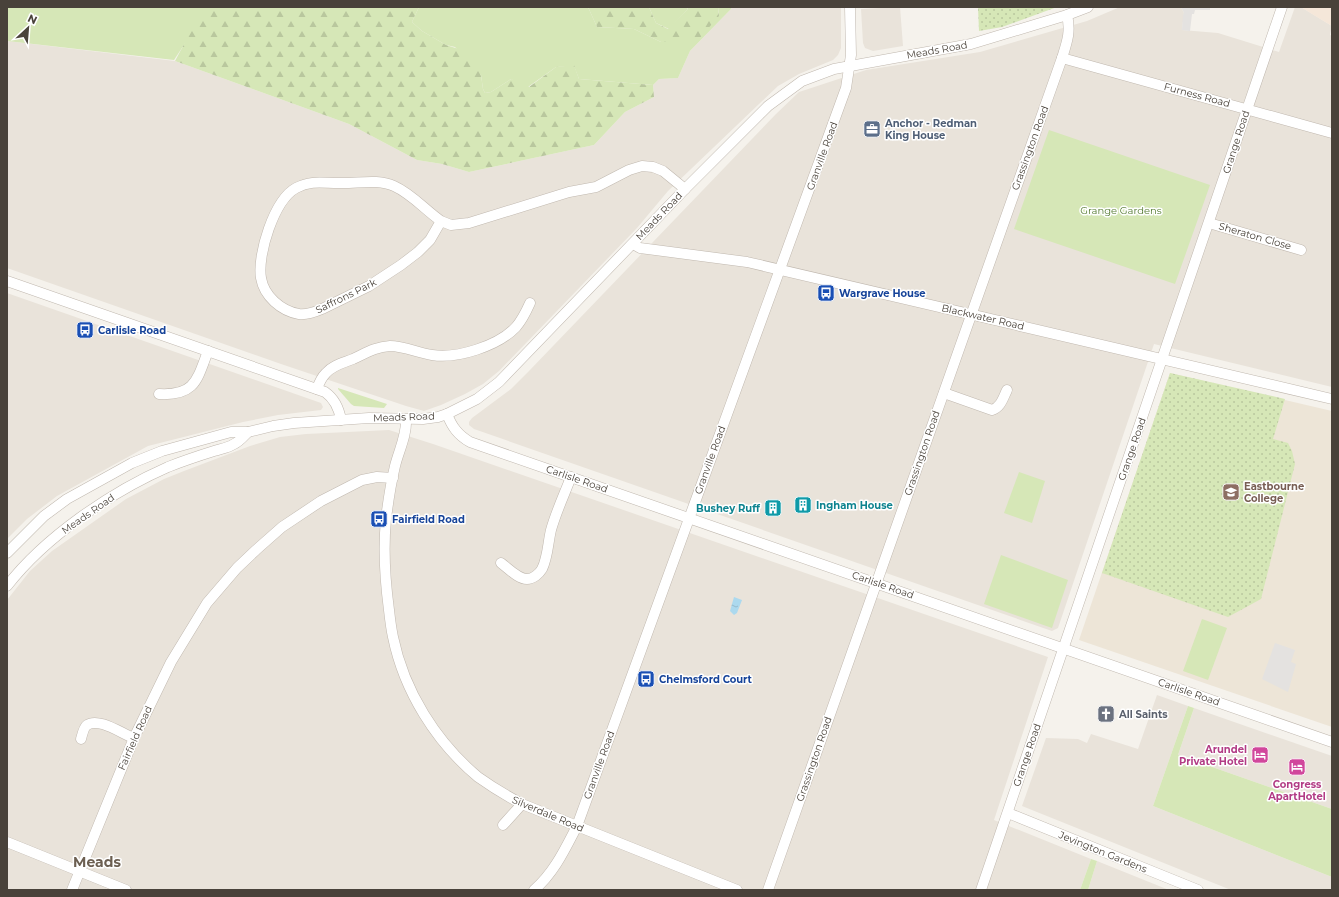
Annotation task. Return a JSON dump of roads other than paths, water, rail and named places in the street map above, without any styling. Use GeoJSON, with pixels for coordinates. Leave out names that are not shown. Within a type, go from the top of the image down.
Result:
{"type":"FeatureCollection","features":[{"type":"Feature","properties":{"kind":"street","name":"Granville Road"},"geometry":{"type":"LineString","coordinates":[[534,890],[554,868],[576,826],[846,88],[851,55],[850,7]]}},
{"type":"Feature","properties":{"kind":"street","name":"Meads Road"},"geometry":{"type":"LineString","coordinates":[[7,553],[44,516],[66,499],[125,467],[162,450],[231,432],[248,432],[294,423],[369,418],[423,419],[438,417],[477,399],[499,382],[685,189],[768,106],[802,81],[834,69],[971,44],[1067,15],[1088,7]]}},
{"type":"Feature","properties":{"kind":"street","name":"Grange Road"},"geometry":{"type":"LineString","coordinates":[[981,890],[1282,7]]}},
{"type":"Feature","properties":{"kind":"street","name":"Grassington Road"},"geometry":{"type":"LineString","coordinates":[[768,890],[1062,58],[1068,39],[1070,26],[1067,15]]}},
{"type":"Feature","properties":{"kind":"street","name":"Furness Road"},"geometry":{"type":"LineString","coordinates":[[1062,58],[1332,133]]}},
{"type":"Feature","properties":{"kind":"street"},"geometry":{"type":"LineString","coordinates":[[440,221],[451,224],[469,223],[569,192],[596,187],[629,170],[642,166],[653,167],[664,171],[685,189]]}},
{"type":"Feature","properties":{"kind":"street","name":"Saffrons Park"},"geometry":{"type":"LineString","coordinates":[[319,182],[340,184],[374,182],[386,183],[402,191],[440,221],[430,240],[418,252],[401,265],[369,286],[322,309],[306,314],[292,312],[271,298],[262,284],[260,266],[263,251],[276,211],[288,194],[303,185],[319,182]]}},
{"type":"Feature","properties":{"kind":"street","name":"Sheraton Close"},"geometry":{"type":"LineString","coordinates":[[1209,223],[1301,250]]}},
{"type":"Feature","properties":{"kind":"street","name":"Blackwater Road"},"geometry":{"type":"LineString","coordinates":[[633,244],[640,248],[748,262],[1332,399]]}},
{"type":"Feature","properties":{"kind":"street"},"geometry":{"type":"LineString","coordinates":[[7,281],[325,392],[333,399],[340,412],[341,420]]}},
{"type":"Feature","properties":{"kind":"street"},"geometry":{"type":"LineString","coordinates":[[317,389],[325,374],[332,367],[364,352],[378,348],[391,346],[433,356],[450,356],[492,344],[515,328],[523,319],[530,303]]}},
{"type":"Feature","properties":{"kind":"street"},"geometry":{"type":"LineString","coordinates":[[159,394],[169,395],[189,388],[195,382],[200,373],[208,351]]}},
{"type":"Feature","properties":{"kind":"street"},"geometry":{"type":"LineString","coordinates":[[944,392],[992,410],[997,409],[1001,405],[1007,390]]}},
{"type":"Feature","properties":{"kind":"street","name":"Carlisle Road"},"geometry":{"type":"LineString","coordinates":[[447,414],[454,429],[461,437],[470,442],[1332,742]]}},
{"type":"Feature","properties":{"kind":"street","name":"Silverdale Road"},"geometry":{"type":"LineString","coordinates":[[406,419],[406,427],[398,453],[386,519],[384,555],[386,589],[393,638],[401,664],[417,703],[432,727],[442,740],[478,776],[498,791],[522,804],[737,890]]}},
{"type":"Feature","properties":{"kind":"street","name":"Meads Road"},"geometry":{"type":"LineString","coordinates":[[7,586],[23,567],[56,536],[107,500],[152,474],[181,462],[234,444],[248,432]]}},
{"type":"Feature","properties":{"kind":"street","name":"Fairfield Road"},"geometry":{"type":"LineString","coordinates":[[72,890],[134,738],[171,662],[207,603],[246,559],[282,527],[321,501],[362,480],[377,476],[393,478]]}},
{"type":"Feature","properties":{"kind":"street"},"geometry":{"type":"LineString","coordinates":[[501,563],[519,577],[526,579],[532,578],[541,570],[545,562],[555,517],[571,477]]}},
{"type":"Feature","properties":{"kind":"street"},"geometry":{"type":"LineString","coordinates":[[81,739],[85,726],[98,722],[134,738]]}},
{"type":"Feature","properties":{"kind":"street"},"geometry":{"type":"LineString","coordinates":[[503,825],[522,804]]}},
{"type":"Feature","properties":{"kind":"street","name":"Jevington Gardens"},"geometry":{"type":"LineString","coordinates":[[1008,813],[1198,890]]}},
{"type":"Feature","properties":{"kind":"street"},"geometry":{"type":"LineString","coordinates":[[7,842],[126,890]]}},
{"type":"Feature","properties":{"kind":"water"},"geometry":{"type":"Polygon","coordinates":[[[734,597],[742,600],[737,613],[734,615],[730,611],[734,597]]]}},
{"type":"Feature","properties":{"kind":"place","name":"Anchor - Redman King House"},"geometry":{"type":"Point","coordinates":[872,129]}},
{"type":"Feature","properties":{"kind":"place","name":"Wargrave House"},"geometry":{"type":"Point","coordinates":[826,293]}},
{"type":"Feature","properties":{"kind":"place","name":"Carlisle Road"},"geometry":{"type":"Point","coordinates":[85,330]}},
{"type":"Feature","properties":{"kind":"place","name":"Eastbourne College"},"geometry":{"type":"Point","coordinates":[1231,492]}},
{"type":"Feature","properties":{"kind":"place","name":"Ingham House"},"geometry":{"type":"Point","coordinates":[803,505]}},
{"type":"Feature","properties":{"kind":"place","name":"Bushey Ruff"},"geometry":{"type":"Point","coordinates":[773,508]}},
{"type":"Feature","properties":{"kind":"place","name":"Fairfield Road"},"geometry":{"type":"Point","coordinates":[379,519]}},
{"type":"Feature","properties":{"kind":"place","name":"Chelmsford Court"},"geometry":{"type":"Point","coordinates":[646,679]}},
{"type":"Feature","properties":{"kind":"place","name":"All Saints"},"geometry":{"type":"Point","coordinates":[1106,714]}},
{"type":"Feature","properties":{"kind":"place","name":"Arundel Private Hotel"},"geometry":{"type":"Point","coordinates":[1260,755]}},
{"type":"Feature","properties":{"kind":"place","name":"Congress ApartHotel"},"geometry":{"type":"Point","coordinates":[1297,767]}},
{"type":"Feature","properties":{"kind":"district","name":"Meads"},"geometry":{"type":"Point","coordinates":[97,862]}},
{"type":"Feature","properties":{"kind":"park label","name":"Grange Gardens"},"geometry":{"type":"Point","coordinates":[1121,210]}}]}
